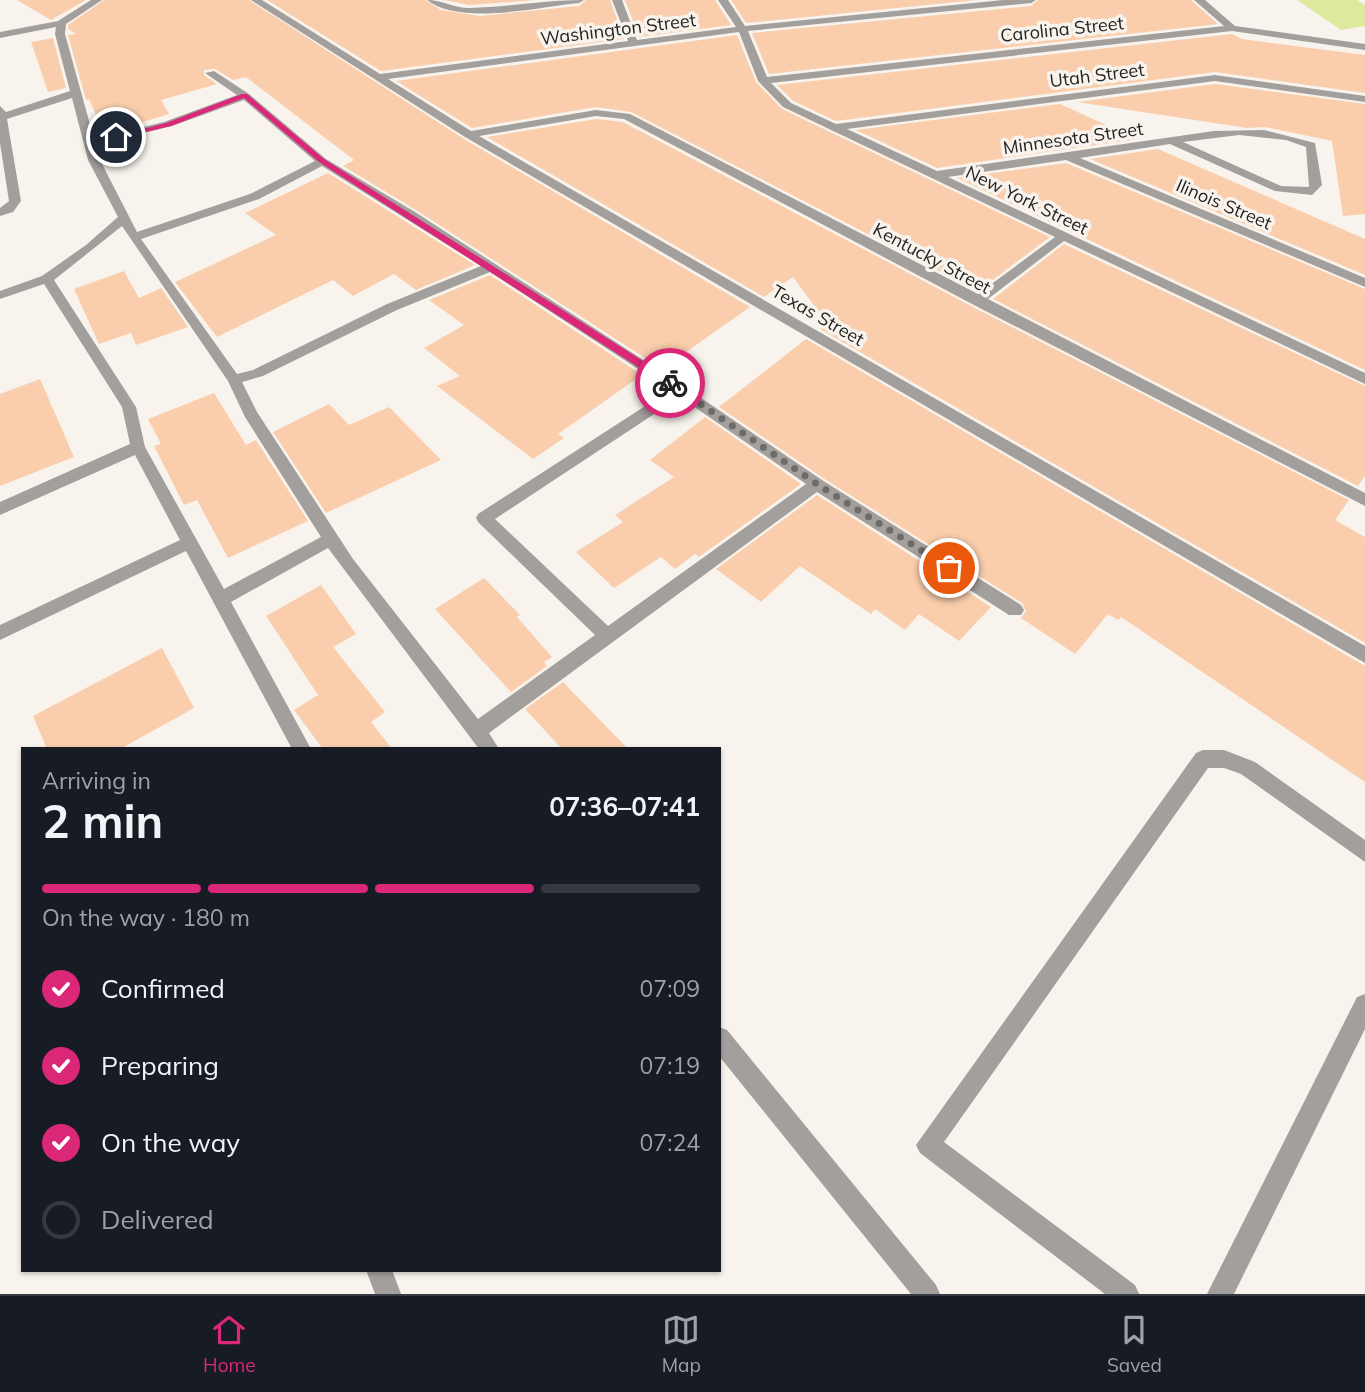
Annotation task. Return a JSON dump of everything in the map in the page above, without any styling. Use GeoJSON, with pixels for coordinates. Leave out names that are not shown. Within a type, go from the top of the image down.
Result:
{"type":"FeatureCollection","features":[{"type":"Feature","properties":{"kind":"street"},"geometry":{"type":"LineString","coordinates":[[0,35],[61,23],[97,0]]}},
{"type":"Feature","properties":{"kind":"street","name":"Texas Street"},"geometry":{"type":"LineString","coordinates":[[256,0],[469,135],[1365,655]]}},
{"type":"Feature","properties":{"kind":"street"},"geometry":{"type":"LineString","coordinates":[[432,0],[451,9],[468,10],[579,0]]}},
{"type":"Feature","properties":{"kind":"street"},"geometry":{"type":"LineString","coordinates":[[617,0],[634,42]]}},
{"type":"Feature","properties":{"kind":"street","name":"New York Street"},"geometry":{"type":"LineString","coordinates":[[723,0],[743,29],[763,80],[787,105],[1365,379]]}},
{"type":"Feature","properties":{"kind":"street","name":"Washington Street"},"geometry":{"type":"LineString","coordinates":[[376,78],[743,29],[1031,0]]}},
{"type":"Feature","properties":{"kind":"street"},"geometry":{"type":"LineString","coordinates":[[1199,0],[1232,28]]}},
{"type":"Feature","properties":{"kind":"street"},"geometry":{"type":"LineString","coordinates":[[61,23],[60,34],[94,160],[134,237],[234,380],[250,413],[331,539],[488,747]]}},
{"type":"Feature","properties":{"kind":"street","name":"Carolina Street"},"geometry":{"type":"LineString","coordinates":[[763,80],[1232,28],[1365,47]]}},
{"type":"Feature","properties":{"kind":"street"},"geometry":{"type":"LineString","coordinates":[[210,73],[245,96],[322,161],[491,267],[680,390],[817,484],[1015,610]]}},
{"type":"Feature","properties":{"kind":"street","name":"Utah Street"},"geometry":{"type":"LineString","coordinates":[[833,128],[1215,78],[1365,99]]}},
{"type":"Feature","properties":{"kind":"street"},"geometry":{"type":"LineString","coordinates":[[0,212],[9,209],[15,201],[1,113],[76,93]]}},
{"type":"Feature","properties":{"kind":"street"},"geometry":{"type":"LineString","coordinates":[[89,144],[168,124],[245,96]]}},
{"type":"Feature","properties":{"kind":"street","name":"Kentucky Street"},"geometry":{"type":"LineString","coordinates":[[469,135],[596,113],[626,116],[977,301],[1365,500]]}},
{"type":"Feature","properties":{"kind":"street","name":"Minnesota Street"},"geometry":{"type":"LineString","coordinates":[[936,175],[1215,134],[1292,137],[1311,145],[1316,185],[1312,191],[1279,189],[1174,142]]}},
{"type":"Feature","properties":{"kind":"street","name":"Ilinois Street"},"geometry":{"type":"LineString","coordinates":[[1069,157],[1365,283]]}},
{"type":"Feature","properties":{"kind":"street"},"geometry":{"type":"LineString","coordinates":[[134,237],[253,199],[294,180],[322,161]]}},
{"type":"Feature","properties":{"kind":"street"},"geometry":{"type":"LineString","coordinates":[[0,295],[47,279],[90,248],[124,218]]}},
{"type":"Feature","properties":{"kind":"street"},"geometry":{"type":"LineString","coordinates":[[977,301],[1062,237]]}},
{"type":"Feature","properties":{"kind":"street"},"geometry":{"type":"LineString","coordinates":[[234,380],[258,373],[392,307],[491,267]]}},
{"type":"Feature","properties":{"kind":"street"},"geometry":{"type":"LineString","coordinates":[[47,279],[129,407],[138,447],[301,747]]}},
{"type":"Feature","properties":{"kind":"street"},"geometry":{"type":"LineString","coordinates":[[607,636],[484,517],[680,390]]}},
{"type":"Feature","properties":{"kind":"street"},"geometry":{"type":"LineString","coordinates":[[0,509],[138,447]]}},
{"type":"Feature","properties":{"kind":"street"},"geometry":{"type":"LineString","coordinates":[[476,731],[817,484]]}},
{"type":"Feature","properties":{"kind":"street"},"geometry":{"type":"LineString","coordinates":[[220,599],[331,539]]}},
{"type":"Feature","properties":{"kind":"street"},"geometry":{"type":"LineString","coordinates":[[0,632],[190,542]]}},
{"type":"Feature","properties":{"kind":"street"},"geometry":{"type":"LineString","coordinates":[[1126,1294],[928,1145],[1203,759],[1224,759],[1248,768],[1365,852]]}},
{"type":"Feature","properties":{"kind":"street"},"geometry":{"type":"LineString","coordinates":[[1220,1294],[1365,1005]]}},
{"type":"Feature","properties":{"kind":"street"},"geometry":{"type":"LineString","coordinates":[[721,1040],[927,1294]]}},
{"type":"Feature","properties":{"kind":"street"},"geometry":{"type":"LineString","coordinates":[[380,1272],[388,1294]]}},
{"type":"Feature","properties":{"kind":"green space"},"geometry":{"type":"Polygon","coordinates":[[[1297,0],[1357,0],[1365,5],[1365,26],[1341,30],[1297,0]]]}},
{"type":"Feature","properties":{"kind":"building"},"geometry":{"type":"Polygon","coordinates":[[[17,0],[86,0],[51,20],[17,0]]]}},
{"type":"Feature","properties":{"kind":"building"},"geometry":{"type":"Polygon","coordinates":[[[104,0],[249,0],[464,139],[750,307],[662,369],[343,166],[354,160],[246,77],[233,80],[215,69],[204,70],[204,75],[217,84],[161,100],[169,114],[110,132],[106,123],[100,124],[89,99],[86,100],[68,35],[76,34],[68,29],[68,25],[104,0]]]}},
{"type":"Feature","properties":{"kind":"building"},"geometry":{"type":"Polygon","coordinates":[[[267,0],[425,0],[441,10],[479,16],[579,6],[586,0],[610,0],[624,39],[381,71],[267,0]]]}},
{"type":"Feature","properties":{"kind":"building"},"geometry":{"type":"Polygon","coordinates":[[[444,0],[537,0],[469,5],[444,0]]]}},
{"type":"Feature","properties":{"kind":"building"},"geometry":{"type":"Polygon","coordinates":[[[625,0],[715,0],[731,25],[639,37],[625,0]]]}},
{"type":"Feature","properties":{"kind":"building"},"geometry":{"type":"Polygon","coordinates":[[[731,0],[977,0],[746,23],[731,0]]]}},
{"type":"Feature","properties":{"kind":"building"},"geometry":{"type":"Polygon","coordinates":[[[1038,0],[1191,0],[1218,24],[769,74],[752,33],[1031,6],[1038,0]]]}},
{"type":"Feature","properties":{"kind":"building"},"geometry":{"type":"Polygon","coordinates":[[[1232,34],[1242,39],[1365,55],[1365,93],[1215,72],[836,121],[793,101],[777,85],[1232,34]]]}},
{"type":"Feature","properties":{"kind":"building"},"geometry":{"type":"Polygon","coordinates":[[[737,35],[756,82],[782,109],[1050,237],[978,291],[631,112],[596,107],[472,128],[396,81],[737,35]]]}},
{"type":"Feature","properties":{"kind":"building"},"geometry":{"type":"Polygon","coordinates":[[[53,38],[66,88],[48,92],[31,42],[53,38]]]}},
{"type":"Feature","properties":{"kind":"building"},"geometry":{"type":"Polygon","coordinates":[[[1215,84],[1365,104],[1365,214],[1343,216],[1332,141],[1265,127],[1247,128],[1077,102],[1215,84]]]}},
{"type":"Feature","properties":{"kind":"building"},"geometry":{"type":"Polygon","coordinates":[[[1060,104],[1137,139],[937,168],[856,130],[1060,104]]]}},
{"type":"Feature","properties":{"kind":"building"},"geometry":{"type":"Polygon","coordinates":[[[596,119],[623,122],[971,306],[1349,500],[1335,520],[1365,537],[1365,643],[820,329],[827,323],[793,277],[764,297],[487,137],[596,119]]]}},
{"type":"Feature","properties":{"kind":"building"},"geometry":{"type":"Polygon","coordinates":[[[1158,149],[1365,239],[1365,275],[1090,159],[1158,149]]]}},
{"type":"Feature","properties":{"kind":"building"},"geometry":{"type":"Polygon","coordinates":[[[1066,163],[1365,289],[1365,370],[957,178],[1066,163]]]}},
{"type":"Feature","properties":{"kind":"building"},"geometry":{"type":"Polygon","coordinates":[[[328,173],[475,265],[416,290],[394,274],[353,296],[333,280],[217,337],[175,282],[276,235],[245,213],[328,173]]]}},
{"type":"Feature","properties":{"kind":"building"},"geometry":{"type":"Polygon","coordinates":[[[1064,244],[1365,386],[1365,476],[1358,486],[993,299],[1064,244]]]}},
{"type":"Feature","properties":{"kind":"building"},"geometry":{"type":"Polygon","coordinates":[[[124,271],[139,298],[161,288],[188,327],[136,345],[131,333],[99,344],[74,289],[124,271]]]}},
{"type":"Feature","properties":{"kind":"building"},"geometry":{"type":"Polygon","coordinates":[[[490,275],[642,375],[558,434],[564,438],[533,459],[437,386],[460,376],[424,348],[464,325],[429,300],[490,275]]]}},
{"type":"Feature","properties":{"kind":"building"},"geometry":{"type":"Polygon","coordinates":[[[806,339],[1365,666],[1365,782],[1121,617],[1118,620],[1108,614],[1075,654],[1021,618],[1026,611],[1022,603],[823,478],[719,407],[806,339]]]}},
{"type":"Feature","properties":{"kind":"building"},"geometry":{"type":"Polygon","coordinates":[[[40,379],[74,457],[0,486],[0,394],[40,379]]]}},
{"type":"Feature","properties":{"kind":"building"},"geometry":{"type":"Polygon","coordinates":[[[214,393],[246,445],[256,440],[308,521],[228,558],[197,500],[184,505],[154,446],[161,444],[148,419],[214,393]]]}},
{"type":"Feature","properties":{"kind":"building"},"geometry":{"type":"Polygon","coordinates":[[[329,404],[349,425],[389,407],[441,460],[326,513],[273,432],[329,404]]]}},
{"type":"Feature","properties":{"kind":"building"},"geometry":{"type":"Polygon","coordinates":[[[705,417],[801,484],[699,557],[695,554],[675,569],[661,557],[614,588],[576,552],[623,522],[615,515],[674,477],[650,460],[705,417]]]}},
{"type":"Feature","properties":{"kind":"building"},"geometry":{"type":"Polygon","coordinates":[[[817,495],[991,607],[959,641],[919,614],[905,630],[875,609],[871,614],[800,566],[761,602],[716,569],[817,495]]]}},
{"type":"Feature","properties":{"kind":"building"},"geometry":{"type":"Polygon","coordinates":[[[484,578],[520,615],[517,617],[552,657],[544,662],[547,666],[511,692],[435,609],[484,578]]]}},
{"type":"Feature","properties":{"kind":"building"},"geometry":{"type":"Polygon","coordinates":[[[321,585],[356,634],[333,647],[385,712],[371,722],[390,747],[322,747],[294,710],[318,695],[266,616],[321,585]]]}},
{"type":"Feature","properties":{"kind":"building"},"geometry":{"type":"Polygon","coordinates":[[[162,648],[194,708],[124,747],[46,747],[33,716],[162,648]]]}},
{"type":"Feature","properties":{"kind":"building"},"geometry":{"type":"Polygon","coordinates":[[[563,682],[626,747],[560,747],[525,709],[563,682]]]}},
{"type":"Feature","properties":{"kind":"way so far"},"geometry":{"type":"LineString","coordinates":[[670,383],[817,484],[949,568]]}},
{"type":"Feature","properties":{"kind":"route"},"geometry":{"type":"LineString","coordinates":[[116,137],[168,124],[245,96],[322,161],[411,215],[670,383]]}}]}
